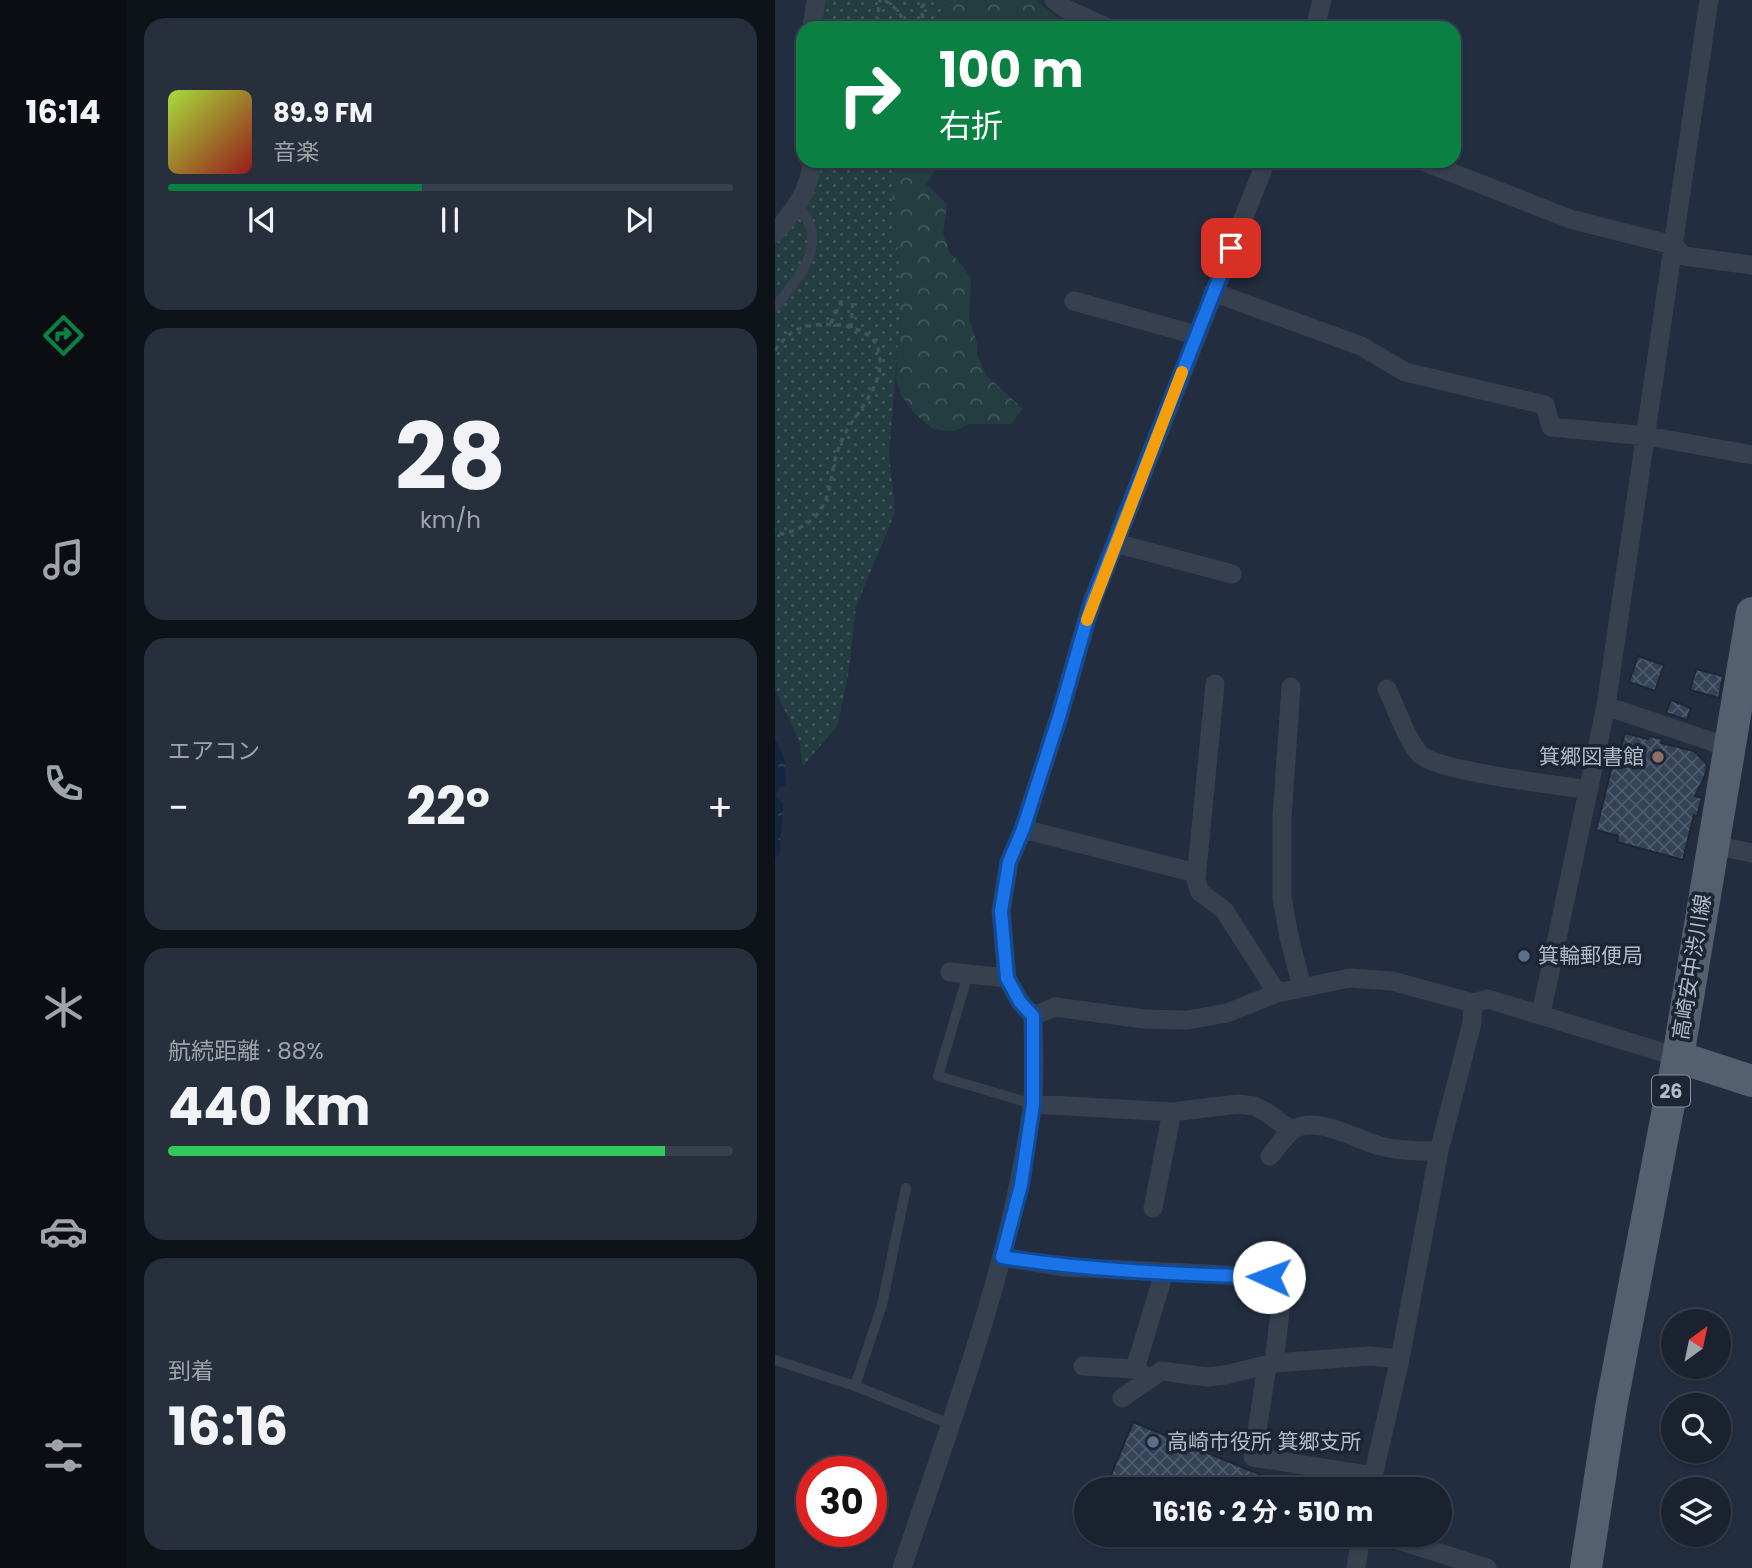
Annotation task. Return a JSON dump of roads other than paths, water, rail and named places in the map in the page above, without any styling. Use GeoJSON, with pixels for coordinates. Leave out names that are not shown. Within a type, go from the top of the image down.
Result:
{"type":"FeatureCollection","features":[{"type":"Feature","properties":{"kind":"main road","name":"高崎安中渋川線"},"geometry":{"type":"LineString","coordinates":[[1586,1568],[1611,1407],[1678,1057],[1752,613]]}},
{"type":"Feature","properties":{"kind":"main road"},"geometry":{"type":"LineString","coordinates":[[1678,1057],[1752,1081]]}},
{"type":"Feature","properties":{"kind":"street"},"geometry":{"type":"LineString","coordinates":[[813,21],[816,0]]}},
{"type":"Feature","properties":{"kind":"street"},"geometry":{"type":"LineString","coordinates":[[1054,0],[1065,9],[1092,21]]}},
{"type":"Feature","properties":{"kind":"street"},"geometry":{"type":"LineString","coordinates":[[1317,21],[1322,0]]}},
{"type":"Feature","properties":{"kind":"street"},"geometry":{"type":"LineString","coordinates":[[1541,1014],[1606,706],[1709,0]]}},
{"type":"Feature","properties":{"kind":"street"},"geometry":{"type":"LineString","coordinates":[[775,233],[798,206],[808,187],[811,168]]}},
{"type":"Feature","properties":{"kind":"street"},"geometry":{"type":"LineString","coordinates":[[902,1568],[1002,1257],[1021,1185],[1033,1104],[1033,1016],[1020,1002],[1007,978],[1002,936],[1002,900],[1009,862],[1023,829],[1059,717],[1092,602],[1263,168]]}},
{"type":"Feature","properties":{"kind":"street"},"geometry":{"type":"LineString","coordinates":[[1440,168],[1570,219],[1673,245],[1684,256],[1752,265]]}},
{"type":"Feature","properties":{"kind":"street"},"geometry":{"type":"LineString","coordinates":[[1213,292],[1361,346],[1405,372],[1544,405],[1551,427],[1647,436],[1752,455]]}},
{"type":"Feature","properties":{"kind":"street"},"geometry":{"type":"LineString","coordinates":[[1074,301],[1196,335]]}},
{"type":"Feature","properties":{"kind":"street"},"geometry":{"type":"LineString","coordinates":[[1115,543],[1232,574]]}},
{"type":"Feature","properties":{"kind":"street"},"geometry":{"type":"LineString","coordinates":[[1215,684],[1196,873],[1200,892],[1224,910],[1277,993]]}},
{"type":"Feature","properties":{"kind":"street"},"geometry":{"type":"LineString","coordinates":[[1291,687],[1282,818],[1282,897],[1302,987]]}},
{"type":"Feature","properties":{"kind":"street"},"geometry":{"type":"LineString","coordinates":[[1387,689],[1415,748],[1431,762],[1513,779],[1589,790]]}},
{"type":"Feature","properties":{"kind":"street"},"geometry":{"type":"LineString","coordinates":[[1606,706],[1728,747]]}},
{"type":"Feature","properties":{"kind":"street"},"geometry":{"type":"LineString","coordinates":[[1023,829],[1196,873]]}},
{"type":"Feature","properties":{"kind":"street"},"geometry":{"type":"LineString","coordinates":[[1712,845],[1752,853]]}},
{"type":"Feature","properties":{"kind":"street"},"geometry":{"type":"LineString","coordinates":[[959,973],[1007,978]]}},
{"type":"Feature","properties":{"kind":"street"},"geometry":{"type":"LineString","coordinates":[[1033,1016],[1055,1007],[1144,1018],[1187,1020],[1227,1013],[1277,993],[1350,978],[1392,981],[1473,1003],[1488,999],[1678,1057]]}},
{"type":"Feature","properties":{"kind":"street"},"geometry":{"type":"LineString","coordinates":[[1372,1477],[1400,1359],[1439,1151],[1472,1023],[1473,1003]]}},
{"type":"Feature","properties":{"kind":"street"},"geometry":{"type":"LineString","coordinates":[[1033,1104],[1172,1112],[1238,1104],[1254,1106],[1292,1131]]}},
{"type":"Feature","properties":{"kind":"street"},"geometry":{"type":"LineString","coordinates":[[1153,1208],[1172,1112]]}},
{"type":"Feature","properties":{"kind":"street"},"geometry":{"type":"LineString","coordinates":[[1270,1156],[1298,1127],[1318,1126],[1335,1129],[1382,1147],[1439,1151]]}},
{"type":"Feature","properties":{"kind":"street"},"geometry":{"type":"LineString","coordinates":[[1002,1257],[1064,1266],[1269,1277],[1277,1281],[1282,1294],[1253,1457],[1347,1477]]}},
{"type":"Feature","properties":{"kind":"street"},"geometry":{"type":"LineString","coordinates":[[1122,1398],[1142,1374],[1164,1273]]}},
{"type":"Feature","properties":{"kind":"street"},"geometry":{"type":"LineString","coordinates":[[1083,1366],[1142,1374],[1161,1371],[1208,1377],[1270,1364],[1370,1356],[1400,1359]]}},
{"type":"Feature","properties":{"kind":"street"},"geometry":{"type":"LineString","coordinates":[[1356,1568],[1359,1547]]}},
{"type":"Feature","properties":{"kind":"street"},"geometry":{"type":"LineString","coordinates":[[1420,1547],[1487,1568]]}},
{"type":"Feature","properties":{"kind":"lane"},"geometry":{"type":"LineString","coordinates":[[776,306],[799,277],[812,249],[813,231],[809,217],[798,206]]}},
{"type":"Feature","properties":{"kind":"lane"},"geometry":{"type":"LineString","coordinates":[[959,973],[938,1076],[1033,1104]]}},
{"type":"Feature","properties":{"kind":"lane"},"geometry":{"type":"LineString","coordinates":[[855,1386],[882,1305],[906,1188]]}},
{"type":"Feature","properties":{"kind":"lane"},"geometry":{"type":"LineString","coordinates":[[775,1360],[855,1386],[950,1424]]}},
{"type":"Feature","properties":{"kind":"water"},"geometry":{"type":"Polygon","coordinates":[[[775,738],[785,760],[786,785],[780,787],[776,796],[783,804],[780,854],[775,858],[775,738]]]}},
{"type":"Feature","properties":{"kind":"place","name":"箕郷図書館"},"geometry":{"type":"Point","coordinates":[1658,757]}},
{"type":"Feature","properties":{"kind":"place","name":"箕輪郵便局"},"geometry":{"type":"Point","coordinates":[1524,956]}},
{"type":"Feature","properties":{"kind":"place","name":"高崎市役所 箕郷支所"},"geometry":{"type":"Point","coordinates":[1153,1442]}}]}
